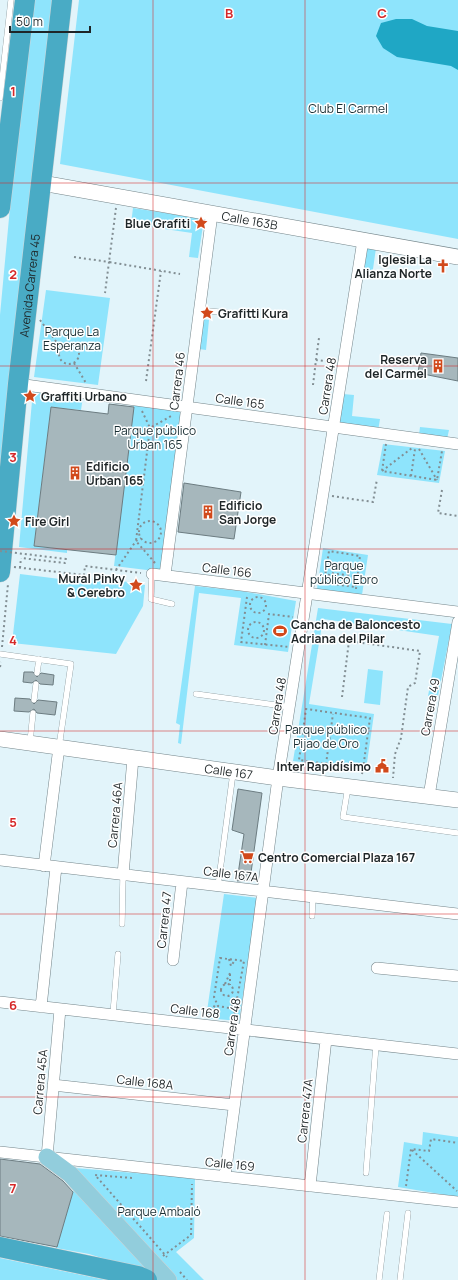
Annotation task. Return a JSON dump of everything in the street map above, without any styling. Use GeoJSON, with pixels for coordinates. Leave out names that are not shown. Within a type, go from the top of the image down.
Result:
{"type":"FeatureCollection","features":[{"type":"Feature","properties":{"kind":"highway","name":"Avenida Carrera 45"},"geometry":{"type":"LineString","coordinates":[[0,563],[18,384],[62,0]]}},
{"type":"Feature","properties":{"kind":"highway"},"geometry":{"type":"LineString","coordinates":[[0,208],[21,1]]}},
{"type":"Feature","properties":{"kind":"highway"},"geometry":{"type":"LineString","coordinates":[[0,1247],[138,1276],[147,1280]]}},
{"type":"Feature","properties":{"kind":"main road"},"geometry":{"type":"LineString","coordinates":[[47,1157],[70,1174],[173,1275]]}},
{"type":"Feature","properties":{"kind":"street","name":"Calle 163B"},"geometry":{"type":"LineString","coordinates":[[42,183],[458,257]]}},
{"type":"Feature","properties":{"kind":"street","name":"Carrera 46"},"geometry":{"type":"LineString","coordinates":[[165,575],[212,214]]}},
{"type":"Feature","properties":{"kind":"street","name":"Carrera 48"},"geometry":{"type":"LineString","coordinates":[[225,1176],[278,778],[363,240]]}},
{"type":"Feature","properties":{"kind":"street","name":"Calle 165"},"geometry":{"type":"LineString","coordinates":[[18,384],[458,444]]}},
{"type":"Feature","properties":{"kind":"street","name":"Calle 166"},"geometry":{"type":"LineString","coordinates":[[152,574],[308,592],[458,612]]}},
{"type":"Feature","properties":{"kind":"street","name":"Carrera 49"},"geometry":{"type":"LineString","coordinates":[[429,796],[458,622]]}},
{"type":"Feature","properties":{"kind":"street","name":"Calle 167"},"geometry":{"type":"LineString","coordinates":[[0,739],[278,778],[458,800]]}},
{"type":"Feature","properties":{"kind":"street"},"geometry":{"type":"LineString","coordinates":[[44,866],[59,747]]}},
{"type":"Feature","properties":{"kind":"street","name":"Carrera 46A"},"geometry":{"type":"LineString","coordinates":[[123,875],[133,758]]}},
{"type":"Feature","properties":{"kind":"street","name":"Calle 167A"},"geometry":{"type":"LineString","coordinates":[[0,860],[458,914]]}},
{"type":"Feature","properties":{"kind":"street"},"geometry":{"type":"LineString","coordinates":[[41,1007],[56,867]]}},
{"type":"Feature","properties":{"kind":"street","name":"Carrera 47"},"geometry":{"type":"LineString","coordinates":[[173,960],[182,882]]}},
{"type":"Feature","properties":{"kind":"street"},"geometry":{"type":"LineString","coordinates":[[377,968],[458,976]]}},
{"type":"Feature","properties":{"kind":"street","name":"Calle 168"},"geometry":{"type":"LineString","coordinates":[[0,1002],[458,1054]]}},
{"type":"Feature","properties":{"kind":"street","name":"Carrera 45A"},"geometry":{"type":"LineString","coordinates":[[47,1157],[60,1009]]}},
{"type":"Feature","properties":{"kind":"street","name":"Carrera 47A"},"geometry":{"type":"LineString","coordinates":[[310,1186],[326,1039]]}},
{"type":"Feature","properties":{"kind":"street","name":"Calle 168A"},"geometry":{"type":"LineString","coordinates":[[53,1085],[234,1105]]}},
{"type":"Feature","properties":{"kind":"street","name":"Calle 169"},"geometry":{"type":"LineString","coordinates":[[0,1152],[458,1202]]}},
{"type":"Feature","properties":{"kind":"lane"},"geometry":{"type":"LineString","coordinates":[[0,98],[21,1]]}},
{"type":"Feature","properties":{"kind":"lane"},"geometry":{"type":"LineString","coordinates":[[199,310],[239,314]]}},
{"type":"Feature","properties":{"kind":"lane"},"geometry":{"type":"LineString","coordinates":[[152,574],[151,599],[172,604]]}},
{"type":"Feature","properties":{"kind":"lane"},"geometry":{"type":"LineString","coordinates":[[0,654],[71,664],[59,747]]}},
{"type":"Feature","properties":{"kind":"lane"},"geometry":{"type":"LineString","coordinates":[[37,673],[39,659]]}},
{"type":"Feature","properties":{"kind":"lane"},"geometry":{"type":"LineString","coordinates":[[34,700],[36,684]]}},
{"type":"Feature","properties":{"kind":"lane"},"geometry":{"type":"LineString","coordinates":[[196,694],[290,707]]}},
{"type":"Feature","properties":{"kind":"lane"},"geometry":{"type":"LineString","coordinates":[[30,743],[33,713]]}},
{"type":"Feature","properties":{"kind":"lane"},"geometry":{"type":"LineString","coordinates":[[218,886],[233,772]]}},
{"type":"Feature","properties":{"kind":"lane"},"geometry":{"type":"LineString","coordinates":[[348,786],[344,817],[458,833]]}},
{"type":"Feature","properties":{"kind":"lane"},"geometry":{"type":"LineString","coordinates":[[122,924],[123,875]]}},
{"type":"Feature","properties":{"kind":"lane"},"geometry":{"type":"LineString","coordinates":[[312,916],[313,897]]}},
{"type":"Feature","properties":{"kind":"lane"},"geometry":{"type":"LineString","coordinates":[[113,1014],[118,954]]}},
{"type":"Feature","properties":{"kind":"lane"},"geometry":{"type":"LineString","coordinates":[[366,1173],[376,1045]]}},
{"type":"Feature","properties":{"kind":"lane"},"geometry":{"type":"LineString","coordinates":[[400,1280],[408,1212]]}},
{"type":"Feature","properties":{"kind":"lane"},"geometry":{"type":"LineString","coordinates":[[379,1280],[387,1214]]}},
{"type":"Feature","properties":{"kind":"path"},"geometry":{"type":"LineString","coordinates":[[105,293],[118,197]]}},
{"type":"Feature","properties":{"kind":"path"},"geometry":{"type":"LineString","coordinates":[[74,257],[180,274]]}},
{"type":"Feature","properties":{"kind":"path"},"geometry":{"type":"LineString","coordinates":[[146,381],[161,271]]}},
{"type":"Feature","properties":{"kind":"path"},"geometry":{"type":"LineString","coordinates":[[36,316],[61,348]]}},
{"type":"Feature","properties":{"kind":"path"},"geometry":{"type":"LineString","coordinates":[[313,385],[319,338]]}},
{"type":"Feature","properties":{"kind":"path"},"geometry":{"type":"LineString","coordinates":[[69,344],[77,347],[80,356],[74,363],[70,364],[62,361],[59,352],[61,348],[69,344]]}},
{"type":"Feature","properties":{"kind":"path"},"geometry":{"type":"LineString","coordinates":[[316,360],[344,364]]}},
{"type":"Feature","properties":{"kind":"path"},"geometry":{"type":"LineString","coordinates":[[74,363],[93,394]]}},
{"type":"Feature","properties":{"kind":"path"},"geometry":{"type":"LineString","coordinates":[[116,570],[136,540],[150,428],[138,401]]}},
{"type":"Feature","properties":{"kind":"path"},"geometry":{"type":"LineString","coordinates":[[150,428],[186,407]]}},
{"type":"Feature","properties":{"kind":"path"},"geometry":{"type":"LineString","coordinates":[[382,471],[387,441]]}},
{"type":"Feature","properties":{"kind":"path"},"geometry":{"type":"LineString","coordinates":[[382,471],[416,445]]}},
{"type":"Feature","properties":{"kind":"path"},"geometry":{"type":"LineString","coordinates":[[411,476],[416,445]]}},
{"type":"Feature","properties":{"kind":"path"},"geometry":{"type":"LineString","coordinates":[[416,445],[437,480]]}},
{"type":"Feature","properties":{"kind":"path"},"geometry":{"type":"LineString","coordinates":[[437,480],[442,448]]}},
{"type":"Feature","properties":{"kind":"path"},"geometry":{"type":"LineString","coordinates":[[382,471],[437,480]]}},
{"type":"Feature","properties":{"kind":"path"},"geometry":{"type":"LineString","coordinates":[[323,494],[373,502],[377,479]]}},
{"type":"Feature","properties":{"kind":"path"},"geometry":{"type":"LineString","coordinates":[[442,490],[438,513],[458,516]]}},
{"type":"Feature","properties":{"kind":"path"},"geometry":{"type":"LineString","coordinates":[[155,522],[160,527],[161,533],[156,541],[150,543],[141,538],[140,528],[145,523],[155,522]]}},
{"type":"Feature","properties":{"kind":"path"},"geometry":{"type":"LineString","coordinates":[[136,540],[141,538]]}},
{"type":"Feature","properties":{"kind":"path"},"geometry":{"type":"LineString","coordinates":[[136,540],[165,575]]}},
{"type":"Feature","properties":{"kind":"path"},"geometry":{"type":"LineString","coordinates":[[324,583],[329,551],[360,556],[356,587]]}},
{"type":"Feature","properties":{"kind":"path"},"geometry":{"type":"LineString","coordinates":[[0,563],[66,559],[65,563],[22,558],[20,568]]}},
{"type":"Feature","properties":{"kind":"path"},"geometry":{"type":"LineString","coordinates":[[0,563],[20,568],[84,575],[85,566],[152,574]]}},
{"type":"Feature","properties":{"kind":"path"},"geometry":{"type":"LineString","coordinates":[[324,583],[330,573],[353,576],[356,587]]}},
{"type":"Feature","properties":{"kind":"path"},"geometry":{"type":"LineString","coordinates":[[324,583],[356,587]]}},
{"type":"Feature","properties":{"kind":"path"},"geometry":{"type":"LineString","coordinates":[[248,589],[241,642],[293,648]]}},
{"type":"Feature","properties":{"kind":"path"},"geometry":{"type":"LineString","coordinates":[[265,645],[269,614],[266,609],[266,604],[261,598],[252,600],[251,608],[254,612],[259,613],[266,609]]}},
{"type":"Feature","properties":{"kind":"path"},"geometry":{"type":"LineString","coordinates":[[269,614],[297,618]]}},
{"type":"Feature","properties":{"kind":"path"},"geometry":{"type":"LineString","coordinates":[[261,624],[264,631],[261,636],[256,638],[251,636],[248,630],[250,625],[254,622],[261,624],[268,622]]}},
{"type":"Feature","properties":{"kind":"path"},"geometry":{"type":"LineString","coordinates":[[342,697],[349,641],[420,651],[415,683],[408,688],[401,738],[395,754],[393,778]]}},
{"type":"Feature","properties":{"kind":"path"},"geometry":{"type":"LineString","coordinates":[[362,774],[363,769],[370,718],[306,709],[299,760],[363,769]]}},
{"type":"Feature","properties":{"kind":"path"},"geometry":{"type":"LineString","coordinates":[[326,764],[333,713]]}},
{"type":"Feature","properties":{"kind":"path"},"geometry":{"type":"LineString","coordinates":[[220,958],[234,960],[244,961],[238,999],[232,1007],[225,1009],[218,1006],[214,997],[220,958]]}},
{"type":"Feature","properties":{"kind":"path"},"geometry":{"type":"LineString","coordinates":[[229,959],[231,966],[234,960]]}},
{"type":"Feature","properties":{"kind":"path"},"geometry":{"type":"LineString","coordinates":[[214,997],[220,992],[221,987],[225,984],[230,973],[230,985],[233,989],[233,993],[238,999]]}},
{"type":"Feature","properties":{"kind":"path"},"geometry":{"type":"LineString","coordinates":[[216,982],[221,987]]}},
{"type":"Feature","properties":{"kind":"path"},"geometry":{"type":"LineString","coordinates":[[225,984],[230,985]]}},
{"type":"Feature","properties":{"kind":"path"},"geometry":{"type":"LineString","coordinates":[[233,989],[240,986]]}},
{"type":"Feature","properties":{"kind":"path"},"geometry":{"type":"LineString","coordinates":[[220,992],[229,996],[233,993]]}},
{"type":"Feature","properties":{"kind":"path"},"geometry":{"type":"LineString","coordinates":[[411,1149],[429,1151],[431,1139],[458,1143]]}},
{"type":"Feature","properties":{"kind":"path"},"geometry":{"type":"LineString","coordinates":[[411,1149],[405,1188],[413,1189]]}},
{"type":"Feature","properties":{"kind":"path"},"geometry":{"type":"LineString","coordinates":[[411,1149],[458,1192]]}},
{"type":"Feature","properties":{"kind":"path"},"geometry":{"type":"LineString","coordinates":[[132,1178],[95,1175],[169,1260]]}},
{"type":"Feature","properties":{"kind":"path"},"geometry":{"type":"LineString","coordinates":[[165,1254],[191,1235],[192,1184],[185,1184]]}},
{"type":"Feature","properties":{"kind":"path"},"geometry":{"type":"LineString","coordinates":[[173,1275],[187,1280]]}},
{"type":"Feature","properties":{"kind":"green space"},"geometry":{"type":"Polygon","coordinates":[[[35,0],[58,0],[0,514],[0,315],[13,175],[35,0]]]}},
{"type":"Feature","properties":{"kind":"green space","name":"Club El Carmel"},"geometry":{"type":"Polygon","coordinates":[[[79,0],[458,0],[458,239],[60,164],[79,0]]]}},
{"type":"Feature","properties":{"kind":"green space"},"geometry":{"type":"Polygon","coordinates":[[[133,208],[204,219],[198,258],[189,257],[192,233],[131,224],[133,208]]]}},
{"type":"Feature","properties":{"kind":"green space"},"geometry":{"type":"Polygon","coordinates":[[[365,246],[376,248],[372,276],[360,274],[365,246]]]}},
{"type":"Feature","properties":{"kind":"green space","name":"Parque La Esperanza"},"geometry":{"type":"Polygon","coordinates":[[[46,290],[110,298],[98,385],[34,377],[46,290]]]}},
{"type":"Feature","properties":{"kind":"green space"},"geometry":{"type":"Polygon","coordinates":[[[203,319],[209,320],[206,350],[199,349],[203,319]]]}},
{"type":"Feature","properties":{"kind":"green space"},"geometry":{"type":"Polygon","coordinates":[[[33,390],[83,397],[81,410],[51,407],[34,545],[67,550],[67,553],[19,547],[33,390]]]}},
{"type":"Feature","properties":{"kind":"green space"},"geometry":{"type":"Polygon","coordinates":[[[343,394],[354,395],[352,416],[380,419],[378,431],[339,426],[343,394]]]}},
{"type":"Feature","properties":{"kind":"green space","name":"Parque público Urban 165"},"geometry":{"type":"Polygon","coordinates":[[[134,402],[184,409],[163,572],[114,566],[134,402]]]}},
{"type":"Feature","properties":{"kind":"green space"},"geometry":{"type":"Polygon","coordinates":[[[420,427],[449,430],[447,439],[419,435],[420,427]]]}},
{"type":"Feature","properties":{"kind":"green space"},"geometry":{"type":"Polygon","coordinates":[[[383,444],[445,451],[439,483],[377,475],[383,444]]]}},
{"type":"Feature","properties":{"kind":"green space","name":"Parque público Ebro"},"geometry":{"type":"Polygon","coordinates":[[[323,548],[368,555],[362,595],[317,589],[323,548]]]}},
{"type":"Feature","properties":{"kind":"green space"},"geometry":{"type":"Polygon","coordinates":[[[20,574],[92,583],[93,576],[145,585],[143,606],[116,654],[12,643],[20,574]]]}},
{"type":"Feature","properties":{"kind":"green space"},"geometry":{"type":"Polygon","coordinates":[[[195,586],[241,591],[296,601],[288,652],[234,645],[241,598],[199,593],[181,744],[178,743],[180,725],[176,723],[195,586]]]}},
{"type":"Feature","properties":{"kind":"green space","name":"Parque público Pijao de Oro"},"geometry":{"type":"Polygon","coordinates":[[[318,608],[452,624],[438,696],[428,696],[439,636],[323,619],[309,704],[374,714],[366,770],[293,761],[318,608]]]}},
{"type":"Feature","properties":{"kind":"green space"},"geometry":{"type":"Polygon","coordinates":[[[368,669],[383,671],[380,705],[364,703],[368,669]]]}},
{"type":"Feature","properties":{"kind":"green space"},"geometry":{"type":"Polygon","coordinates":[[[224,894],[258,898],[239,1021],[206,1018],[224,894]]]}},
{"type":"Feature","properties":{"kind":"green space"},"geometry":{"type":"Polygon","coordinates":[[[423,1132],[458,1137],[458,1197],[398,1187],[404,1142],[422,1145],[423,1132]]]}},
{"type":"Feature","properties":{"kind":"green space","name":"Parque Ambaló"},"geometry":{"type":"Polygon","coordinates":[[[75,1168],[195,1178],[194,1238],[176,1252],[204,1280],[172,1280],[75,1168]]]}},
{"type":"Feature","properties":{"kind":"green space"},"geometry":{"type":"Polygon","coordinates":[[[74,1189],[156,1275],[89,1254],[56,1248],[74,1189]]]}},
{"type":"Feature","properties":{"kind":"green space"},"geometry":{"type":"Polygon","coordinates":[[[0,1258],[106,1280],[0,1280],[0,1258]]]}},
{"type":"Feature","properties":{"kind":"shaded area"},"geometry":{"type":"Polygon","coordinates":[[[396,19],[412,19],[427,26],[458,31],[458,70],[451,66],[397,57],[383,48],[376,36],[381,23],[396,19]]]}},
{"type":"Feature","properties":{"kind":"building","name":"Reserva del Carmel"},"geometry":{"type":"Polygon","coordinates":[[[421,353],[458,358],[458,381],[418,373],[421,353]]]}},
{"type":"Feature","properties":{"kind":"building"},"geometry":{"type":"Polygon","coordinates":[[[109,404],[134,407],[116,555],[34,546],[51,407],[108,414],[109,404]]]}},
{"type":"Feature","properties":{"kind":"building","name":"Edificio San Jorge"},"geometry":{"type":"Polygon","coordinates":[[[184,483],[241,492],[234,539],[178,532],[184,483]]]}},
{"type":"Feature","properties":{"kind":"building"},"geometry":{"type":"Polygon","coordinates":[[[24,672],[33,672],[37,677],[41,673],[54,675],[53,685],[40,684],[36,680],[32,683],[23,682],[24,672]]]}},
{"type":"Feature","properties":{"kind":"building"},"geometry":{"type":"Polygon","coordinates":[[[15,698],[30,699],[34,704],[38,700],[57,702],[55,715],[37,713],[34,709],[29,712],[14,711],[15,698]]]}},
{"type":"Feature","properties":{"kind":"building","name":"Centro Comercial Plaza 167"},"geometry":{"type":"Polygon","coordinates":[[[238,789],[262,793],[250,880],[237,881],[244,834],[232,830],[238,789]]]}},
{"type":"Feature","properties":{"kind":"building"},"geometry":{"type":"Polygon","coordinates":[[[0,1159],[40,1164],[63,1181],[73,1192],[57,1247],[0,1236],[0,1159]]]}},
{"type":"Feature","properties":{"kind":"place","name":"Blue Grafiti"},"geometry":{"type":"Point","coordinates":[201,223]}},
{"type":"Feature","properties":{"kind":"place","name":"Iglesia La Alianza Norte"},"geometry":{"type":"Point","coordinates":[443,266]}},
{"type":"Feature","properties":{"kind":"place","name":"Grafitti Kura"},"geometry":{"type":"Point","coordinates":[207,313]}},
{"type":"Feature","properties":{"kind":"place","name":"Reserva del Carmel"},"geometry":{"type":"Point","coordinates":[438,366]}},
{"type":"Feature","properties":{"kind":"place","name":"Graffiti Urbano"},"geometry":{"type":"Point","coordinates":[30,396]}},
{"type":"Feature","properties":{"kind":"place","name":"Edificio Urban 165"},"geometry":{"type":"Point","coordinates":[75,473]}},
{"type":"Feature","properties":{"kind":"place","name":"Edificio San Jorge"},"geometry":{"type":"Point","coordinates":[208,512]}},
{"type":"Feature","properties":{"kind":"place","name":"Fire Girl"},"geometry":{"type":"Point","coordinates":[14,521]}},
{"type":"Feature","properties":{"kind":"place","name":"Mural Pinky & Cerebro"},"geometry":{"type":"Point","coordinates":[136,585]}},
{"type":"Feature","properties":{"kind":"place","name":"Cancha de Baloncesto Adriana del Pilar"},"geometry":{"type":"Point","coordinates":[280,631]}},
{"type":"Feature","properties":{"kind":"place","name":"Inter Rapidísimo"},"geometry":{"type":"Point","coordinates":[382,766]}},
{"type":"Feature","properties":{"kind":"place","name":"Centro Comercial Plaza 167"},"geometry":{"type":"Point","coordinates":[247,857]}}]}
